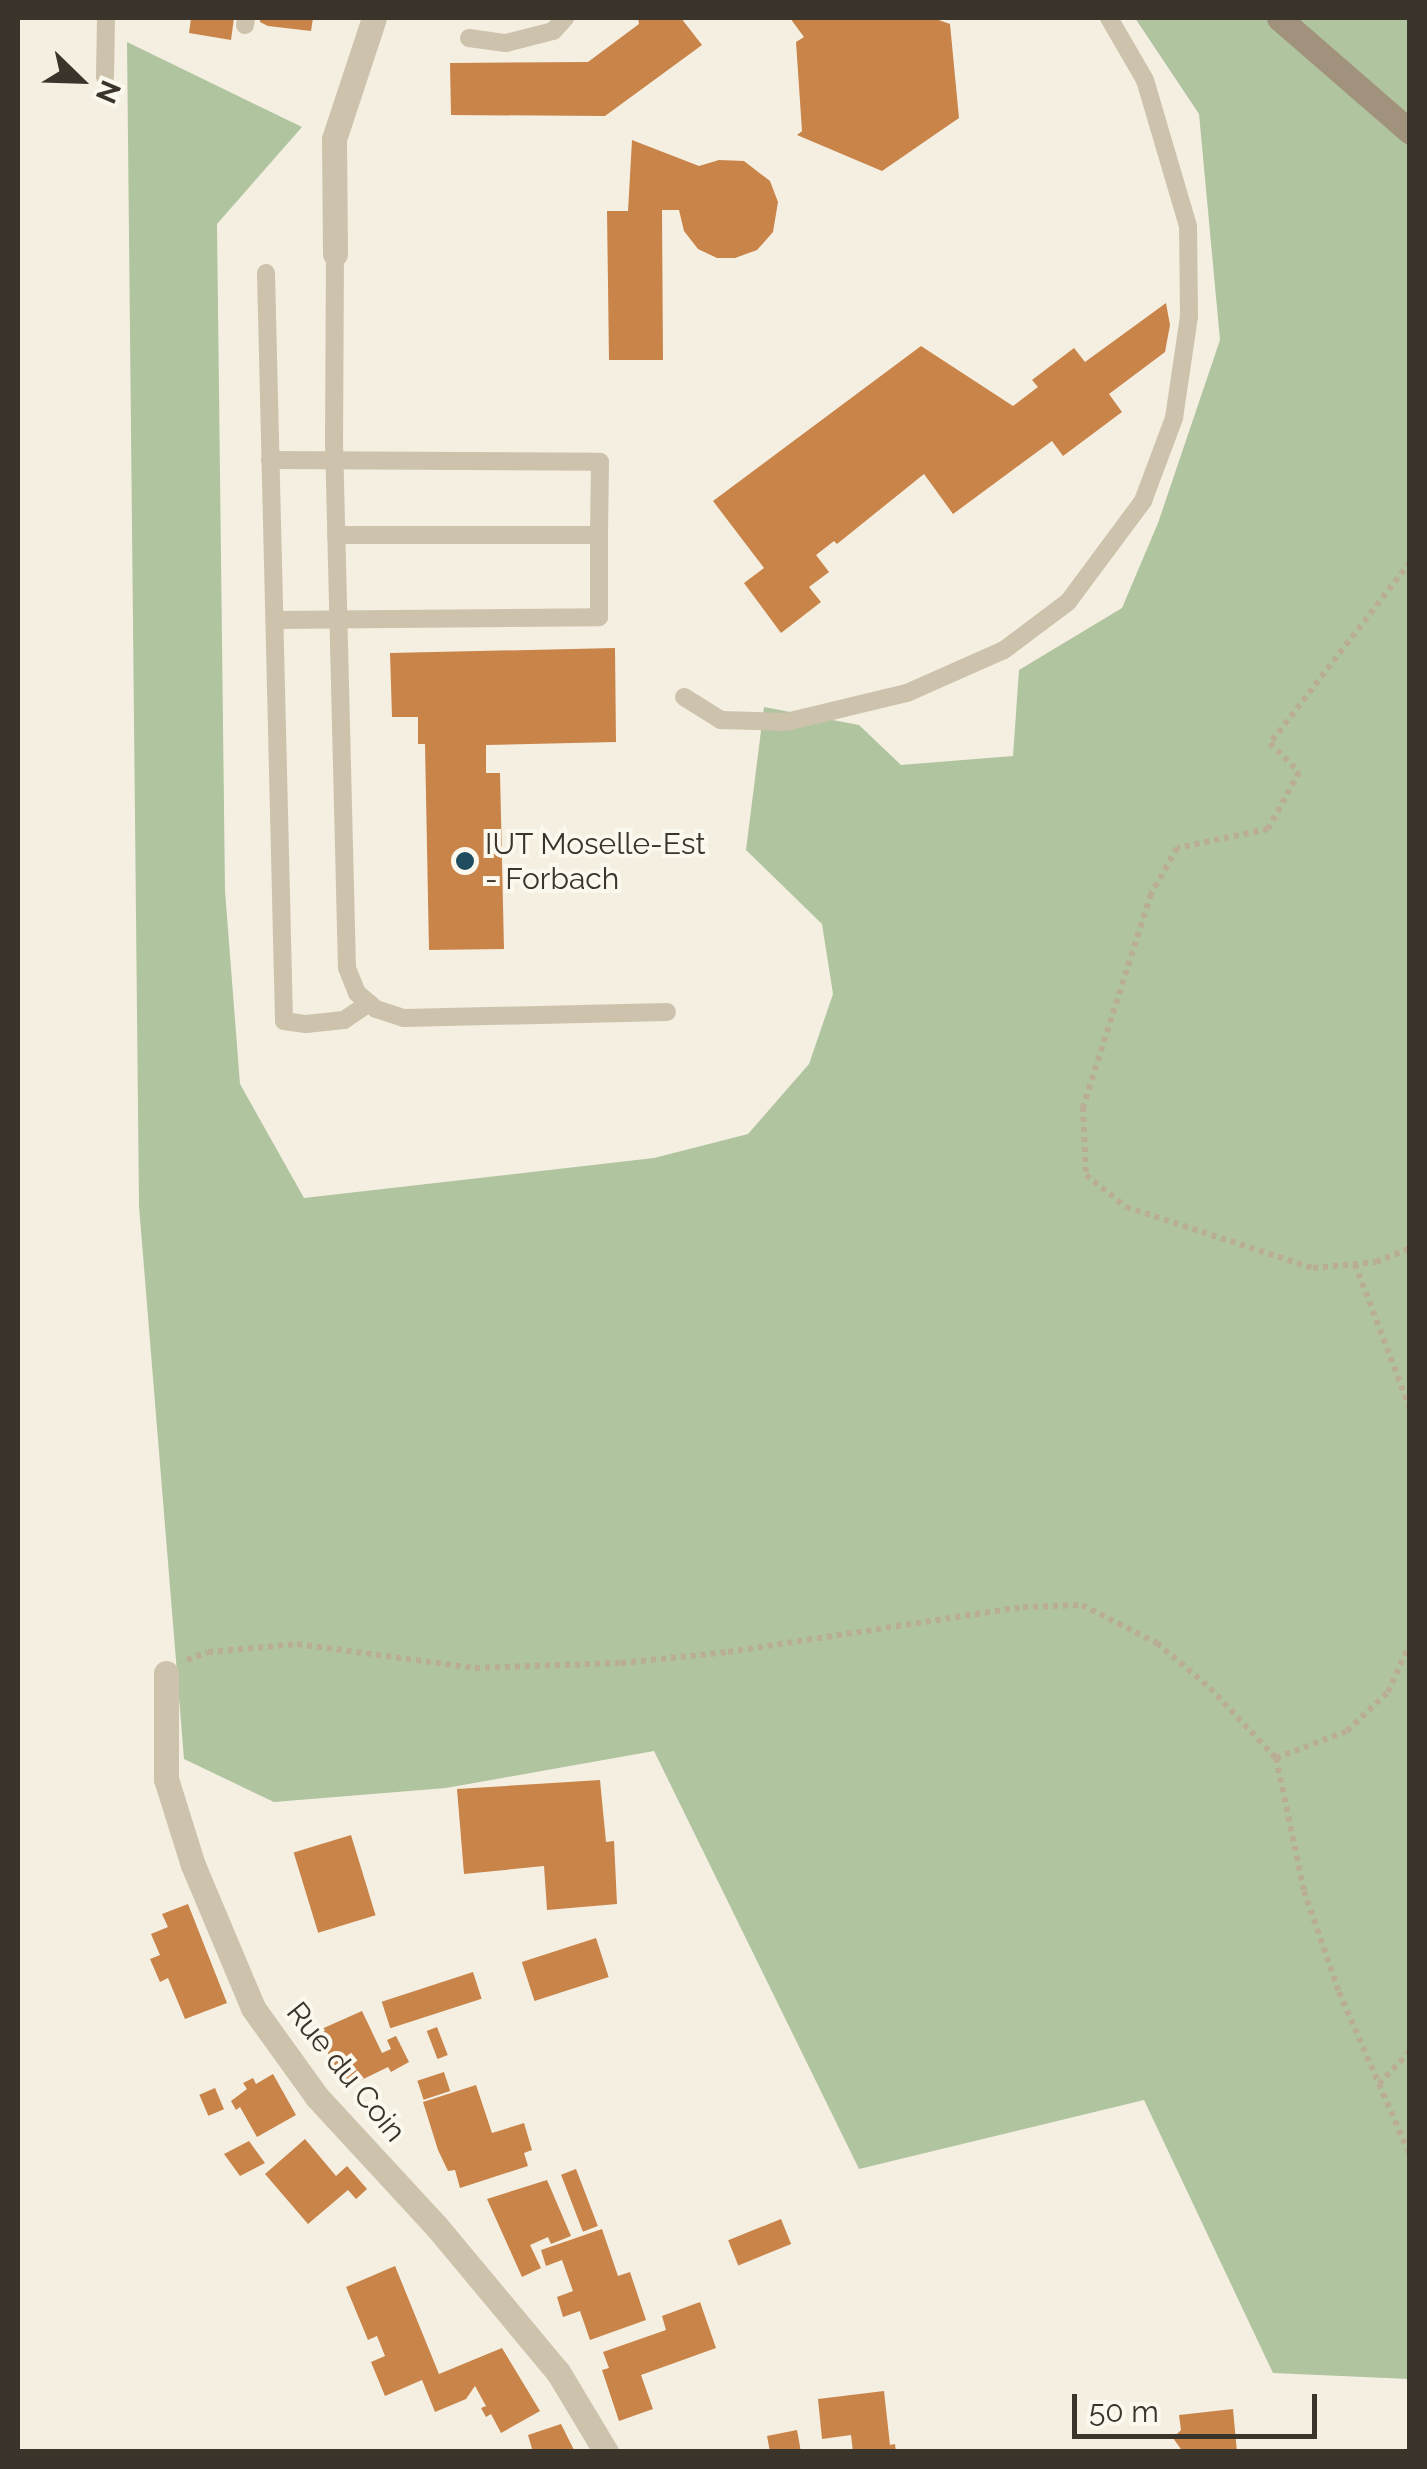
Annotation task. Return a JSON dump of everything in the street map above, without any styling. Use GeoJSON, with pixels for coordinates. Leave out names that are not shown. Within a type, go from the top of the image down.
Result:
{"type":"FeatureCollection","features":[{"type":"Feature","properties":{"kind":"main road"},"geometry":{"type":"LineString","coordinates":[[1279,18],[1410,132]]}},
{"type":"Feature","properties":{"kind":"street"},"geometry":{"type":"LineString","coordinates":[[335,254],[334,139],[374,18]]}},
{"type":"Feature","properties":{"kind":"street","name":"Rue du Coin"},"geometry":{"type":"LineString","coordinates":[[166,1673],[166,1779],[193,1865],[253,2008],[316,2097],[437,2227],[558,2372],[606,2452]]}},
{"type":"Feature","properties":{"kind":"lane"},"geometry":{"type":"LineString","coordinates":[[105,77],[106,18]]}},
{"type":"Feature","properties":{"kind":"lane"},"geometry":{"type":"LineString","coordinates":[[470,38],[506,43],[553,30],[566,18]]}},
{"type":"Feature","properties":{"kind":"lane"},"geometry":{"type":"LineString","coordinates":[[684,697],[721,720],[786,722],[907,693],[1004,650],[1068,602],[1143,501],[1174,418],[1189,317],[1188,226],[1145,80],[1109,18]]}},
{"type":"Feature","properties":{"kind":"lane"},"geometry":{"type":"LineString","coordinates":[[335,254],[334,460],[347,968],[357,994],[404,1018],[667,1012]]}},
{"type":"Feature","properties":{"kind":"lane"},"geometry":{"type":"LineString","coordinates":[[266,273],[284,1021],[306,1024],[344,1020],[369,1003]]}},
{"type":"Feature","properties":{"kind":"lane"},"geometry":{"type":"LineString","coordinates":[[270,460],[600,462],[599,617],[274,620]]}},
{"type":"Feature","properties":{"kind":"lane"},"geometry":{"type":"LineString","coordinates":[[336,536],[599,535]]}},
{"type":"Feature","properties":{"kind":"path"},"geometry":{"type":"LineString","coordinates":[[1410,562],[1270,743],[1299,772],[1268,829],[1177,848],[1152,894],[1083,1107],[1086,1175],[1126,1207],[1313,1268],[1376,1262],[1410,1248]]}},
{"type":"Feature","properties":{"kind":"path"},"geometry":{"type":"LineString","coordinates":[[1355,1264],[1410,1409]]}},
{"type":"Feature","properties":{"kind":"path"},"geometry":{"type":"LineString","coordinates":[[166,1673],[208,1652],[297,1644],[475,1668],[621,1663],[728,1652],[1023,1607],[1082,1605],[1157,1643],[1210,1688],[1276,1758],[1304,1890],[1339,1992],[1410,2155]]}},
{"type":"Feature","properties":{"kind":"path"},"geometry":{"type":"LineString","coordinates":[[1276,1758],[1347,1731],[1388,1692],[1410,1643]]}},
{"type":"Feature","properties":{"kind":"path"},"geometry":{"type":"LineString","coordinates":[[1379,2084],[1410,2051]]}},
{"type":"Feature","properties":{"kind":"green space"},"geometry":{"type":"Polygon","coordinates":[[[1135,18],[1409,18],[1409,2379],[1273,2373],[1144,2100],[859,2169],[654,1751],[446,1788],[274,1802],[184,1759],[139,1206],[127,42],[302,127],[217,224],[225,891],[240,1084],[304,1198],[654,1158],[748,1134],[809,1064],[833,994],[822,924],[746,850],[764,707],[859,725],[901,765],[1013,756],[1019,670],[1122,608],[1158,523],[1220,340],[1199,114],[1135,18]]]}},
{"type":"Feature","properties":{"kind":"building"},"geometry":{"type":"Polygon","coordinates":[[[191,18],[234,18],[231,40],[189,33],[191,18]]]}},
{"type":"Feature","properties":{"kind":"building"},"geometry":{"type":"Polygon","coordinates":[[[260,18],[313,18],[311,31],[268,26],[260,18]]]}},
{"type":"Feature","properties":{"kind":"building"},"geometry":{"type":"Polygon","coordinates":[[[638,18],[681,18],[702,45],[605,116],[451,115],[450,63],[588,62],[639,24],[638,18]]]}},
{"type":"Feature","properties":{"kind":"building"},"geometry":{"type":"Polygon","coordinates":[[[790,18],[933,18],[950,24],[959,118],[882,171],[797,135],[802,131],[796,42],[804,37],[790,18]]]}},
{"type":"Feature","properties":{"kind":"building"},"geometry":{"type":"Polygon","coordinates":[[[632,140],[699,166],[719,160],[744,161],[770,181],[778,202],[773,232],[757,250],[735,258],[717,258],[698,249],[684,231],[679,210],[662,210],[663,360],[609,360],[607,211],[628,211],[632,140]]]}},
{"type":"Feature","properties":{"kind":"building"},"geometry":{"type":"Polygon","coordinates":[[[1166,303],[1170,325],[1165,352],[1109,394],[1122,412],[1063,456],[1052,441],[953,514],[924,474],[837,544],[834,541],[816,555],[829,572],[809,587],[821,602],[781,633],[744,583],[764,568],[713,501],[921,346],[1013,406],[1038,387],[1032,380],[1074,348],[1085,362],[1166,303]]]}},
{"type":"Feature","properties":{"kind":"building","name":"IUT Moselle-Est - Forbach"},"geometry":{"type":"Polygon","coordinates":[[[615,648],[616,742],[486,745],[486,773],[500,773],[504,949],[429,950],[425,744],[418,744],[418,717],[392,717],[390,653],[615,648]]]}},
{"type":"Feature","properties":{"kind":"building"},"geometry":{"type":"Polygon","coordinates":[[[600,1780],[606,1842],[614,1841],[617,1904],[547,1910],[544,1866],[464,1874],[457,1789],[600,1780]]]}},
{"type":"Feature","properties":{"kind":"building"},"geometry":{"type":"Polygon","coordinates":[[[351,1835],[376,1915],[318,1933],[294,1853],[351,1835]]]}},
{"type":"Feature","properties":{"kind":"building"},"geometry":{"type":"Polygon","coordinates":[[[188,1904],[227,2003],[185,2019],[168,1978],[160,1982],[150,1959],[160,1955],[151,1934],[168,1927],[162,1914],[188,1904]]]}},
{"type":"Feature","properties":{"kind":"building"},"geometry":{"type":"Polygon","coordinates":[[[596,1938],[609,1977],[534,2001],[522,1962],[596,1938]]]}},
{"type":"Feature","properties":{"kind":"building"},"geometry":{"type":"Polygon","coordinates":[[[473,1972],[482,1999],[390,2028],[382,2002],[473,1972]]]}},
{"type":"Feature","properties":{"kind":"building"},"geometry":{"type":"Polygon","coordinates":[[[362,2011],[382,2053],[391,2049],[387,2040],[396,2036],[409,2062],[391,2072],[388,2067],[345,2088],[317,2031],[362,2011]]]}},
{"type":"Feature","properties":{"kind":"building"},"geometry":{"type":"Polygon","coordinates":[[[437,2027],[448,2055],[437,2059],[427,2031],[437,2027]]]}},
{"type":"Feature","properties":{"kind":"building"},"geometry":{"type":"Polygon","coordinates":[[[444,2072],[450,2091],[424,2100],[417,2081],[444,2072]]]}},
{"type":"Feature","properties":{"kind":"building"},"geometry":{"type":"Polygon","coordinates":[[[273,2074],[296,2115],[257,2137],[240,2107],[236,2110],[231,2101],[247,2089],[243,2083],[253,2078],[256,2084],[273,2074]]]}},
{"type":"Feature","properties":{"kind":"building"},"geometry":{"type":"Polygon","coordinates":[[[476,2085],[492,2133],[524,2123],[532,2150],[524,2153],[528,2166],[460,2188],[455,2170],[448,2171],[438,2150],[423,2102],[476,2085]]]}},
{"type":"Feature","properties":{"kind":"building"},"geometry":{"type":"Polygon","coordinates":[[[215,2088],[224,2109],[208,2116],[199,2095],[215,2088]]]}},
{"type":"Feature","properties":{"kind":"building"},"geometry":{"type":"Polygon","coordinates":[[[305,2139],[336,2176],[347,2166],[367,2189],[356,2199],[348,2190],[308,2224],[265,2174],[305,2139]]]}},
{"type":"Feature","properties":{"kind":"building"},"geometry":{"type":"Polygon","coordinates":[[[249,2141],[265,2163],[240,2176],[224,2154],[249,2141]]]}},
{"type":"Feature","properties":{"kind":"building"},"geometry":{"type":"Polygon","coordinates":[[[576,2169],[598,2226],[583,2232],[561,2175],[576,2169]]]}},
{"type":"Feature","properties":{"kind":"building"},"geometry":{"type":"Polygon","coordinates":[[[547,2180],[571,2236],[551,2244],[548,2237],[530,2245],[541,2268],[522,2277],[487,2199],[547,2180]]]}},
{"type":"Feature","properties":{"kind":"building"},"geometry":{"type":"Polygon","coordinates":[[[781,2219],[791,2244],[738,2265],[728,2240],[781,2219]]]}},
{"type":"Feature","properties":{"kind":"building"},"geometry":{"type":"Polygon","coordinates":[[[602,2229],[618,2276],[630,2272],[646,2320],[590,2340],[580,2311],[563,2317],[557,2297],[573,2291],[562,2260],[546,2266],[541,2250],[602,2229]]]}},
{"type":"Feature","properties":{"kind":"building"},"geometry":{"type":"Polygon","coordinates":[[[395,2266],[439,2374],[502,2348],[540,2411],[501,2433],[491,2414],[486,2417],[481,2408],[486,2406],[475,2386],[466,2399],[435,2412],[422,2380],[385,2396],[371,2362],[385,2356],[377,2336],[368,2340],[346,2287],[395,2266]]]}},
{"type":"Feature","properties":{"kind":"building"},"geometry":{"type":"Polygon","coordinates":[[[700,2302],[716,2348],[641,2375],[653,2409],[619,2421],[602,2370],[609,2368],[603,2352],[666,2330],[662,2316],[700,2302]]]}},
{"type":"Feature","properties":{"kind":"building"},"geometry":{"type":"Polygon","coordinates":[[[884,2391],[890,2445],[895,2444],[896,2452],[853,2452],[851,2435],[822,2439],[818,2399],[884,2391]]]}},
{"type":"Feature","properties":{"kind":"building"},"geometry":{"type":"Polygon","coordinates":[[[1233,2409],[1237,2452],[1183,2452],[1173,2438],[1181,2430],[1179,2415],[1233,2409]]]}},
{"type":"Feature","properties":{"kind":"building"},"geometry":{"type":"Polygon","coordinates":[[[561,2424],[575,2452],[533,2452],[528,2435],[561,2424]]]}},
{"type":"Feature","properties":{"kind":"building"},"geometry":{"type":"Polygon","coordinates":[[[797,2430],[801,2452],[770,2452],[767,2436],[797,2430]]]}},
{"type":"Feature","properties":{"kind":"place","name":"IUT Moselle-Est - Forbach"},"geometry":{"type":"Point","coordinates":[465,861]}}]}
